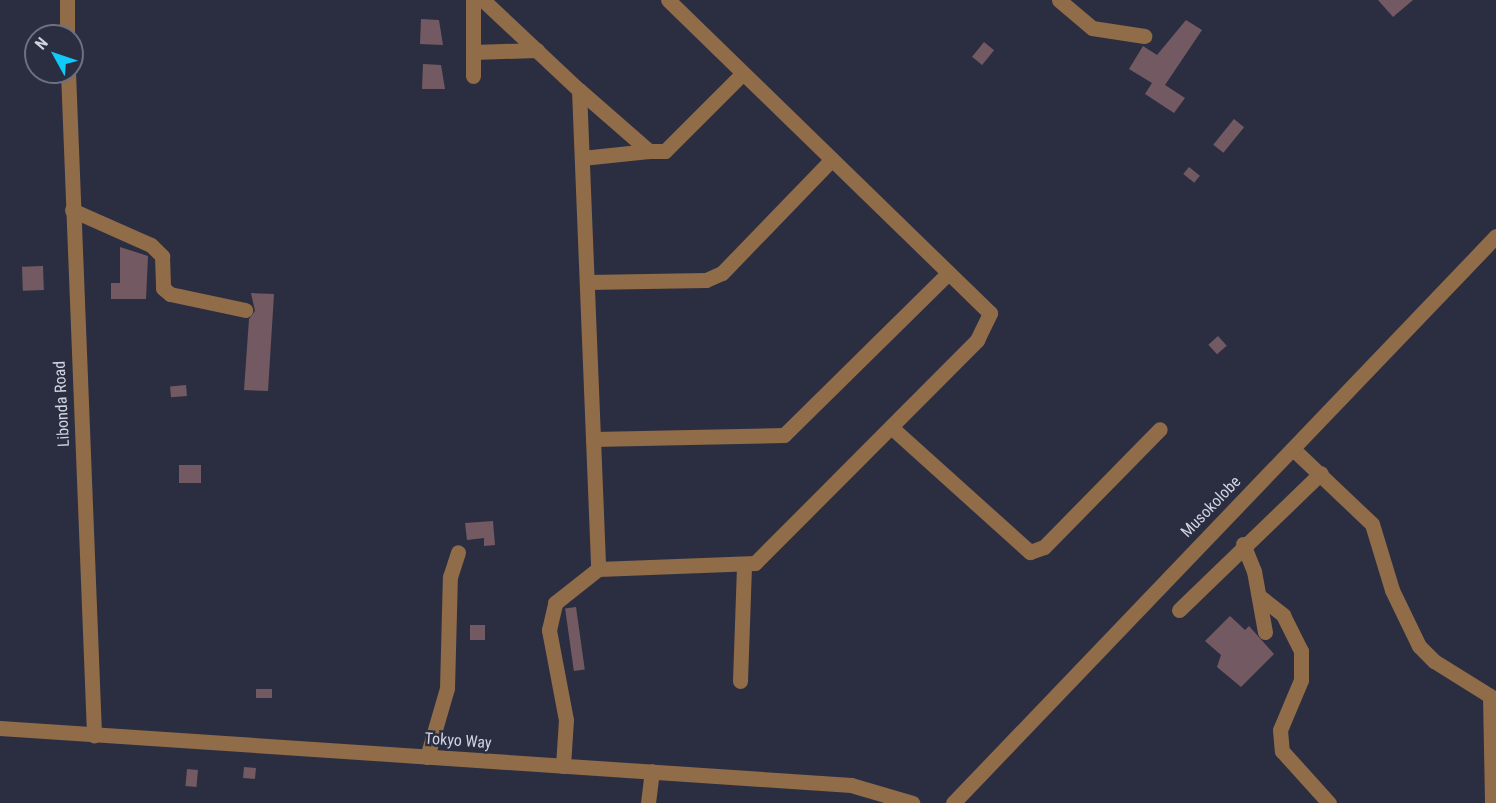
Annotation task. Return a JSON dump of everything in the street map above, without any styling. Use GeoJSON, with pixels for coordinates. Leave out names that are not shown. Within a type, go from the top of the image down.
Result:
{"type":"FeatureCollection","features":[{"type":"Feature","properties":{"kind":"street"},"geometry":{"type":"LineString","coordinates":[[67,0],[67,24]]}},
{"type":"Feature","properties":{"kind":"street"},"geometry":{"type":"LineString","coordinates":[[473,0],[473,76]]}},
{"type":"Feature","properties":{"kind":"street"},"geometry":{"type":"LineString","coordinates":[[483,0],[579,90],[649,151]]}},
{"type":"Feature","properties":{"kind":"street"},"geometry":{"type":"LineString","coordinates":[[563,766],[566,720],[549,630],[555,603],[598,569],[755,563],[977,340],[990,313],[668,0]]}},
{"type":"Feature","properties":{"kind":"street"},"geometry":{"type":"LineString","coordinates":[[1059,0],[1092,28],[1144,36]]}},
{"type":"Feature","properties":{"kind":"street"},"geometry":{"type":"LineString","coordinates":[[473,52],[537,50]]}},
{"type":"Feature","properties":{"kind":"street"},"geometry":{"type":"LineString","coordinates":[[582,158],[665,151],[744,74]]}},
{"type":"Feature","properties":{"kind":"street","name":"Libonda Road"},"geometry":{"type":"LineString","coordinates":[[68,84],[94,735]]}},
{"type":"Feature","properties":{"kind":"street"},"geometry":{"type":"LineString","coordinates":[[579,90],[598,569]]}},
{"type":"Feature","properties":{"kind":"street"},"geometry":{"type":"LineString","coordinates":[[587,282],[706,280],[722,273],[832,159]]}},
{"type":"Feature","properties":{"kind":"street"},"geometry":{"type":"LineString","coordinates":[[72,210],[151,244],[162,256],[163,288],[170,294],[244,310]]}},
{"type":"Feature","properties":{"kind":"street","name":"Musokolobe"},"geometry":{"type":"LineString","coordinates":[[953,803],[1496,238]]}},
{"type":"Feature","properties":{"kind":"street"},"geometry":{"type":"LineString","coordinates":[[593,439],[784,435],[948,273]]}},
{"type":"Feature","properties":{"kind":"street"},"geometry":{"type":"LineString","coordinates":[[891,427],[1030,552],[1044,547],[1160,429]]}},
{"type":"Feature","properties":{"kind":"street"},"geometry":{"type":"LineString","coordinates":[[1293,449],[1321,473],[1372,524],[1392,591],[1419,646],[1434,662],[1493,698],[1492,803]]}},
{"type":"Feature","properties":{"kind":"street"},"geometry":{"type":"LineString","coordinates":[[1179,610],[1243,544],[1321,473]]}},
{"type":"Feature","properties":{"kind":"street"},"geometry":{"type":"LineString","coordinates":[[1243,544],[1259,596],[1264,632]]}},
{"type":"Feature","properties":{"kind":"street"},"geometry":{"type":"LineString","coordinates":[[428,757],[447,688],[450,577],[458,552]]}},
{"type":"Feature","properties":{"kind":"street"},"geometry":{"type":"LineString","coordinates":[[740,681],[744,564]]}},
{"type":"Feature","properties":{"kind":"street"},"geometry":{"type":"LineString","coordinates":[[1259,596],[1282,615],[1301,651],[1301,680],[1280,730],[1282,751],[1329,803]]}},
{"type":"Feature","properties":{"kind":"street","name":"Tokyo Way"},"geometry":{"type":"LineString","coordinates":[[0,728],[851,785],[912,803]]}},
{"type":"Feature","properties":{"kind":"street"},"geometry":{"type":"LineString","coordinates":[[648,803],[652,771]]}},
{"type":"Feature","properties":{"kind":"building"},"geometry":{"type":"Polygon","coordinates":[[[1378,0],[1413,0],[1393,17],[1378,0]]]}},
{"type":"Feature","properties":{"kind":"building"},"geometry":{"type":"Polygon","coordinates":[[[421,19],[439,20],[443,45],[420,44],[421,19]]]}},
{"type":"Feature","properties":{"kind":"building"},"geometry":{"type":"Polygon","coordinates":[[[1186,20],[1202,30],[1165,85],[1185,98],[1174,113],[1145,94],[1152,83],[1129,69],[1143,46],[1157,55],[1186,20]]]}},
{"type":"Feature","properties":{"kind":"building"},"geometry":{"type":"Polygon","coordinates":[[[984,42],[994,50],[982,65],[972,57],[984,42]]]}},
{"type":"Feature","properties":{"kind":"building"},"geometry":{"type":"Polygon","coordinates":[[[423,64],[441,65],[445,89],[422,89],[423,64]]]}},
{"type":"Feature","properties":{"kind":"building"},"geometry":{"type":"Polygon","coordinates":[[[1234,119],[1244,127],[1223,153],[1213,145],[1234,119]]]}},
{"type":"Feature","properties":{"kind":"building"},"geometry":{"type":"Polygon","coordinates":[[[1189,167],[1200,176],[1194,183],[1183,174],[1189,167]]]}},
{"type":"Feature","properties":{"kind":"building"},"geometry":{"type":"Polygon","coordinates":[[[120,247],[148,256],[146,299],[111,299],[111,283],[120,283],[120,247]]]}},
{"type":"Feature","properties":{"kind":"building"},"geometry":{"type":"Polygon","coordinates":[[[43,266],[44,290],[23,291],[22,267],[43,266]]]}},
{"type":"Feature","properties":{"kind":"building"},"geometry":{"type":"Polygon","coordinates":[[[251,293],[274,294],[268,391],[244,390],[249,319],[255,311],[251,293]]]}},
{"type":"Feature","properties":{"kind":"building"},"geometry":{"type":"Polygon","coordinates":[[[1218,336],[1227,346],[1217,354],[1208,345],[1218,336]]]}},
{"type":"Feature","properties":{"kind":"building"},"geometry":{"type":"Polygon","coordinates":[[[186,385],[187,396],[171,397],[170,386],[186,385]]]}},
{"type":"Feature","properties":{"kind":"building"},"geometry":{"type":"Polygon","coordinates":[[[179,465],[201,465],[201,483],[179,483],[179,465]]]}},
{"type":"Feature","properties":{"kind":"building"},"geometry":{"type":"Polygon","coordinates":[[[493,521],[495,545],[484,546],[484,538],[467,540],[465,523],[493,521]]]}},
{"type":"Feature","properties":{"kind":"building"},"geometry":{"type":"Polygon","coordinates":[[[576,607],[585,669],[574,671],[565,609],[576,607]]]}},
{"type":"Feature","properties":{"kind":"building"},"geometry":{"type":"Polygon","coordinates":[[[1230,616],[1245,630],[1249,626],[1274,654],[1241,687],[1217,667],[1221,655],[1205,641],[1230,616]]]}},
{"type":"Feature","properties":{"kind":"building"},"geometry":{"type":"Polygon","coordinates":[[[470,625],[485,625],[485,640],[470,640],[470,625]]]}},
{"type":"Feature","properties":{"kind":"building"},"geometry":{"type":"Polygon","coordinates":[[[256,689],[272,689],[272,698],[256,698],[256,689]]]}},
{"type":"Feature","properties":{"kind":"building"},"geometry":{"type":"Polygon","coordinates":[[[244,767],[256,768],[255,779],[243,778],[244,767]]]}},
{"type":"Feature","properties":{"kind":"building"},"geometry":{"type":"Polygon","coordinates":[[[187,769],[198,770],[196,787],[186,786],[187,769]]]}}]}
